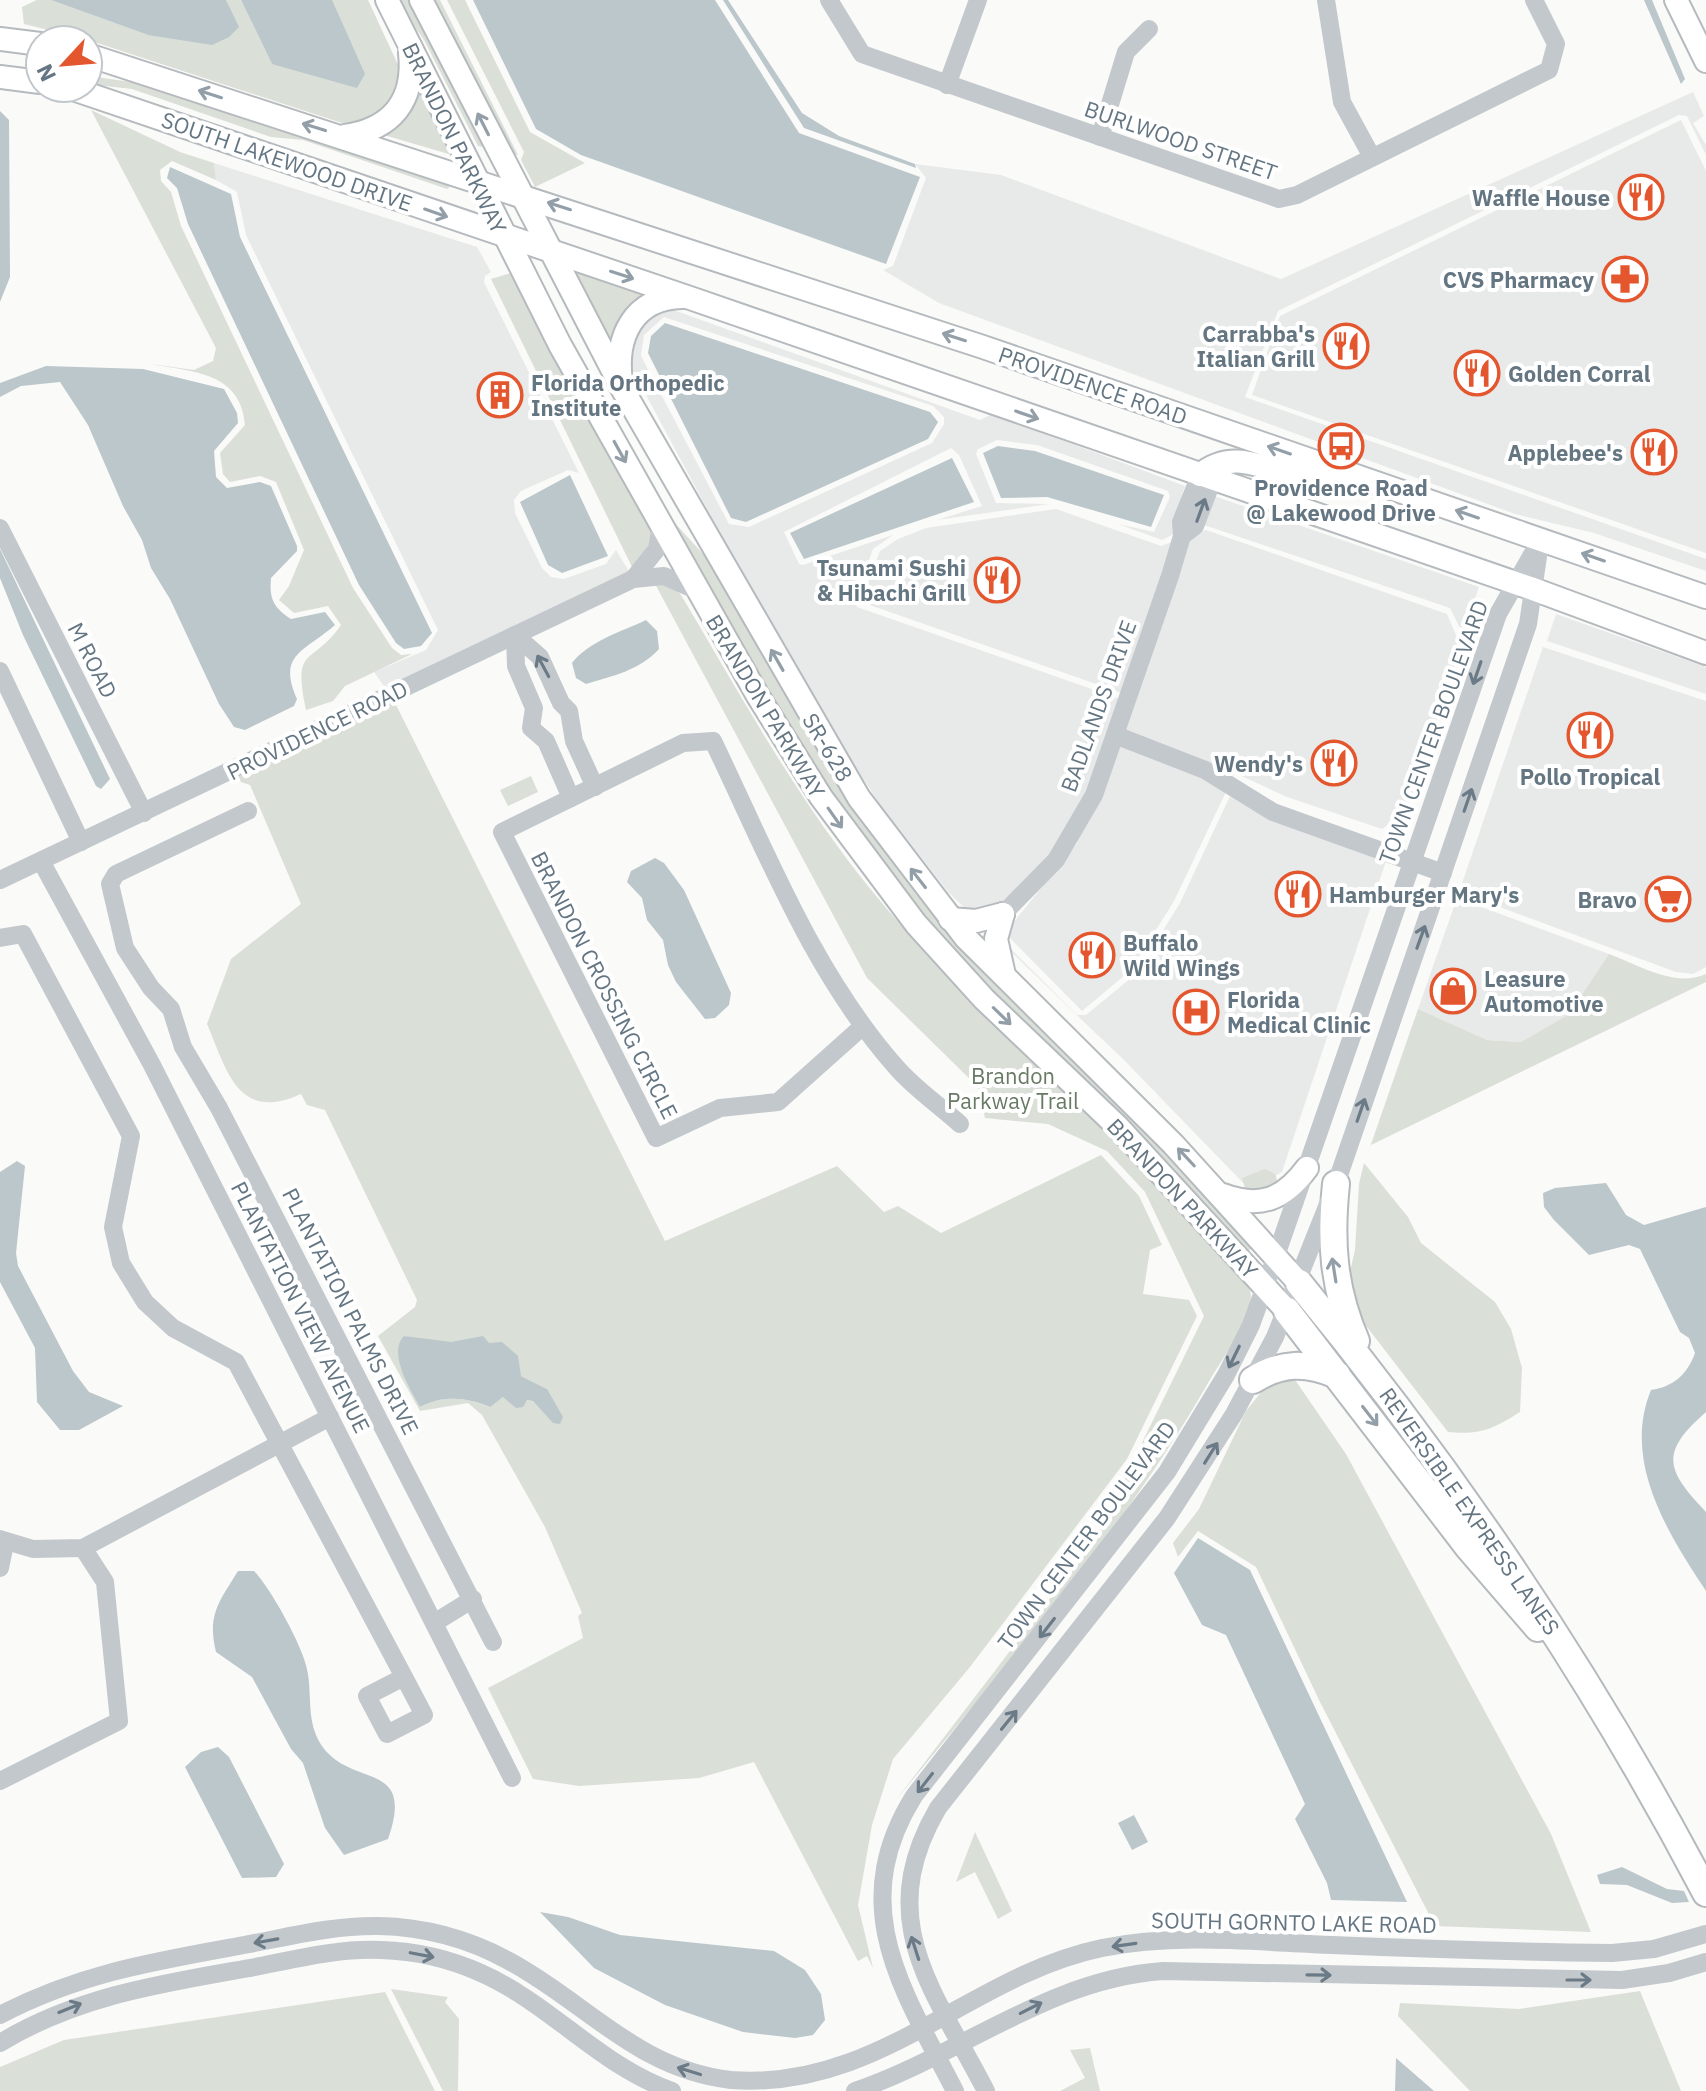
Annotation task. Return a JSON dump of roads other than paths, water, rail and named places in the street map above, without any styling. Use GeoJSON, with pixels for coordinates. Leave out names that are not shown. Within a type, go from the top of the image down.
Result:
{"type":"FeatureCollection","features":[{"type":"Feature","properties":{"kind":"highway"},"geometry":{"type":"LineString","coordinates":[[1336,1184],[1331,1240],[1335,1277],[1344,1311],[1370,1369]]}},
{"type":"Feature","properties":{"kind":"highway","name":"REVERSIBLE EXPRESS LANES"},"geometry":{"type":"LineString","coordinates":[[1299,1283],[1370,1369],[1508,1558],[1627,1749],[1706,1893]]}},
{"type":"Feature","properties":{"kind":"highway","name":"REVERSIBLE EXPRESS LANES"},"geometry":{"type":"LineString","coordinates":[[1287,1311],[1461,1537],[1536,1626],[1627,1749]]}},
{"type":"Feature","properties":{"kind":"highway"},"geometry":{"type":"LineString","coordinates":[[1253,1380],[1282,1366],[1296,1364],[1337,1375]]}},
{"type":"Feature","properties":{"kind":"main road","name":"BRANDON PARKWAY"},"geometry":{"type":"LineString","coordinates":[[387,0],[503,235],[661,526],[821,797],[916,924],[984,999],[1118,1127],[1287,1311]]}},
{"type":"Feature","properties":{"kind":"main road","name":"BRANDON PARKWAY"},"geometry":{"type":"LineString","coordinates":[[421,0],[548,251],[682,493]]}},
{"type":"Feature","properties":{"kind":"main road"},"geometry":{"type":"LineString","coordinates":[[1676,0],[1706,61]]}},
{"type":"Feature","properties":{"kind":"main road"},"geometry":{"type":"LineString","coordinates":[[0,39],[24,42]]}},
{"type":"Feature","properties":{"kind":"main road"},"geometry":{"type":"LineString","coordinates":[[344,136],[381,126],[400,110],[411,75],[408,44]]}},
{"type":"Feature","properties":{"kind":"main road","name":"SOUTH LAKEWOOD DRIVE"},"geometry":{"type":"LineString","coordinates":[[104,60],[477,181]]}},
{"type":"Feature","properties":{"kind":"main road"},"geometry":{"type":"LineString","coordinates":[[0,77],[24,80]]}},
{"type":"Feature","properties":{"kind":"main road","name":"SOUTH LAKEWOOD DRIVE"},"geometry":{"type":"LineString","coordinates":[[104,100],[503,235]]}},
{"type":"Feature","properties":{"kind":"main road","name":"PROVIDENCE ROAD"},"geometry":{"type":"LineString","coordinates":[[477,181],[983,347],[1706,597]]}},
{"type":"Feature","properties":{"kind":"main road"},"geometry":{"type":"LineString","coordinates":[[503,235],[1524,586],[1706,653]]}},
{"type":"Feature","properties":{"kind":"main road"},"geometry":{"type":"LineString","coordinates":[[623,390],[620,350],[630,321],[658,301],[690,298]]}},
{"type":"Feature","properties":{"kind":"main road"},"geometry":{"type":"LineString","coordinates":[[1206,477],[1216,465],[1240,461],[1304,477],[1352,476]]}},
{"type":"Feature","properties":{"kind":"main road","name":"SR-628"},"geometry":{"type":"LineString","coordinates":[[682,493],[831,754],[886,836],[950,919],[1005,980]]}},
{"type":"Feature","properties":{"kind":"main road"},"geometry":{"type":"LineString","coordinates":[[950,919],[976,921],[1003,914]]}},
{"type":"Feature","properties":{"kind":"main road"},"geometry":{"type":"LineString","coordinates":[[1003,914],[996,939],[1005,980]]}},
{"type":"Feature","properties":{"kind":"main road","name":"BRANDON PARKWAY"},"geometry":{"type":"LineString","coordinates":[[1005,980],[1221,1195],[1299,1283]]}},
{"type":"Feature","properties":{"kind":"main road"},"geometry":{"type":"LineString","coordinates":[[1221,1195],[1250,1203],[1275,1199],[1286,1192],[1307,1168]]}},
{"type":"Feature","properties":{"kind":"street","name":"BURLWOOD STREET"},"geometry":{"type":"LineString","coordinates":[[829,0],[862,54],[1279,199],[1297,195],[1549,70],[1556,44],[1534,0]]}},
{"type":"Feature","properties":{"kind":"street"},"geometry":{"type":"LineString","coordinates":[[947,85],[978,0]]}},
{"type":"Feature","properties":{"kind":"street"},"geometry":{"type":"LineString","coordinates":[[1326,0],[1342,102],[1372,157]]}},
{"type":"Feature","properties":{"kind":"street"},"geometry":{"type":"LineString","coordinates":[[1100,137],[1126,52],[1149,29]]}},
{"type":"Feature","properties":{"kind":"street","name":"BADLANDS DRIVE"},"geometry":{"type":"LineString","coordinates":[[1003,914],[1043,874],[1068,842],[1094,795],[1182,536],[1181,522],[1206,477]]}},
{"type":"Feature","properties":{"kind":"street","name":"PROVIDENCE ROAD"},"geometry":{"type":"LineString","coordinates":[[633,579],[657,549],[661,526]]}},
{"type":"Feature","properties":{"kind":"street","name":"M ROAD"},"geometry":{"type":"LineString","coordinates":[[0,528],[144,813]]}},
{"type":"Feature","properties":{"kind":"street","name":"TOWN CENTER BOULEVARD"},"geometry":{"type":"LineString","coordinates":[[955,2091],[893,1968],[882,1922],[881,1886],[902,1816],[1167,1472],[1219,1388],[1276,1256],[1498,614],[1524,586],[1541,539]]}},
{"type":"Feature","properties":{"kind":"street","name":"PROVIDENCE ROAD"},"geometry":{"type":"LineString","coordinates":[[0,880],[633,579],[664,576],[698,591]]}},
{"type":"Feature","properties":{"kind":"street","name":"TOWN CENTER BOULEVARD"},"geometry":{"type":"LineString","coordinates":[[986,2091],[916,1953],[908,1917],[910,1874],[925,1829],[938,1808],[1167,1518],[1213,1450],[1253,1380],[1287,1311],[1336,1184],[1528,624],[1524,586]]}},
{"type":"Feature","properties":{"kind":"street"},"geometry":{"type":"LineString","coordinates":[[515,635],[540,657],[561,703],[569,711],[570,727],[595,787]]}},
{"type":"Feature","properties":{"kind":"street"},"geometry":{"type":"LineString","coordinates":[[515,635],[516,666],[534,708],[531,728],[546,741],[571,798]]}},
{"type":"Feature","properties":{"kind":"street"},"geometry":{"type":"LineString","coordinates":[[0,671],[81,842]]}},
{"type":"Feature","properties":{"kind":"street"},"geometry":{"type":"LineString","coordinates":[[534,708],[547,700],[561,703]]}},
{"type":"Feature","properties":{"kind":"street"},"geometry":{"type":"LineString","coordinates":[[546,741],[560,739],[570,727]]}},
{"type":"Feature","properties":{"kind":"street"},"geometry":{"type":"LineString","coordinates":[[1115,735],[1205,770],[1273,812],[1443,873]]}},
{"type":"Feature","properties":{"kind":"street","name":"BRANDON CROSSING CIRCLE"},"geometry":{"type":"LineString","coordinates":[[863,1026],[778,1102],[720,1108],[656,1138],[502,832],[683,743],[713,741],[822,966],[863,1026],[898,1069],[960,1124]]}},
{"type":"Feature","properties":{"kind":"street","name":"PLANTATION PALMS DRIVE"},"geometry":{"type":"LineString","coordinates":[[248,811],[116,874],[110,884],[125,948],[151,988],[171,1009],[183,1047],[219,1108],[493,1642]]}},
{"type":"Feature","properties":{"kind":"street","name":"PLANTATION VIEW AVENUE"},"geometry":{"type":"LineString","coordinates":[[41,861],[152,1065],[512,1778]]}},
{"type":"Feature","properties":{"kind":"street"},"geometry":{"type":"LineString","coordinates":[[0,938],[23,934],[131,1136],[113,1227],[121,1263],[145,1302],[173,1328],[236,1362],[404,1677]]}},
{"type":"Feature","properties":{"kind":"street"},"geometry":{"type":"LineString","coordinates":[[152,1065],[183,1047]]}},
{"type":"Feature","properties":{"kind":"street"},"geometry":{"type":"LineString","coordinates":[[0,1568],[3,1541],[33,1549],[83,1548],[330,1417]]}},
{"type":"Feature","properties":{"kind":"street"},"geometry":{"type":"LineString","coordinates":[[0,1781],[119,1721],[105,1582],[83,1548]]}},
{"type":"Feature","properties":{"kind":"street"},"geometry":{"type":"LineString","coordinates":[[434,1623],[473,1599]]}},
{"type":"Feature","properties":{"kind":"street","name":"SOUTH GORNTO LAKE ROAD"},"geometry":{"type":"LineString","coordinates":[[0,2015],[71,1982],[122,1967],[316,1931],[377,1926],[441,1934],[493,1953],[528,1972],[635,2048],[678,2068],[719,2078],[769,2082],[809,2078],[870,2059],[1047,1966],[1089,1952],[1132,1944],[1258,1942],[1612,1953],[1654,1949],[1706,1934]]}},
{"type":"Feature","properties":{"kind":"street"},"geometry":{"type":"LineString","coordinates":[[0,2043],[62,2011],[130,1989],[333,1953],[392,1951],[436,1958],[492,1978],[620,2068],[672,2091]]}},
{"type":"Feature","properties":{"kind":"street"},"geometry":{"type":"LineString","coordinates":[[855,2091],[937,2055],[1057,1995],[1093,1982],[1143,1973],[1622,1980],[1669,1973],[1706,1962]]}},
{"type":"Feature","properties":{"kind":"place","name":"Waffle House"},"geometry":{"type":"Point","coordinates":[1641,197]}},
{"type":"Feature","properties":{"kind":"place","name":"CVS Pharmacy"},"geometry":{"type":"Point","coordinates":[1625,279]}},
{"type":"Feature","properties":{"kind":"place","name":"Carrabba's Italian Grill"},"geometry":{"type":"Point","coordinates":[1346,346]}},
{"type":"Feature","properties":{"kind":"place","name":"Golden Corral"},"geometry":{"type":"Point","coordinates":[1477,373]}},
{"type":"Feature","properties":{"kind":"place","name":"Florida Orthopedic Institute"},"geometry":{"type":"Point","coordinates":[500,395]}},
{"type":"Feature","properties":{"kind":"place","name":"Providence Road @ Lakewood Drive"},"geometry":{"type":"Point","coordinates":[1341,446]}},
{"type":"Feature","properties":{"kind":"place","name":"Applebee's"},"geometry":{"type":"Point","coordinates":[1654,452]}},
{"type":"Feature","properties":{"kind":"place","name":"Tsunami Sushi & Hibachi Grill"},"geometry":{"type":"Point","coordinates":[997,580]}},
{"type":"Feature","properties":{"kind":"place","name":"Pollo Tropical"},"geometry":{"type":"Point","coordinates":[1590,735]}},
{"type":"Feature","properties":{"kind":"place","name":"Wendy's"},"geometry":{"type":"Point","coordinates":[1334,763]}},
{"type":"Feature","properties":{"kind":"place","name":"Hamburger Mary's"},"geometry":{"type":"Point","coordinates":[1298,894]}},
{"type":"Feature","properties":{"kind":"place","name":"Bravo"},"geometry":{"type":"Point","coordinates":[1668,899]}},
{"type":"Feature","properties":{"kind":"place","name":"Buffalo Wild Wings"},"geometry":{"type":"Point","coordinates":[1092,955]}},
{"type":"Feature","properties":{"kind":"place","name":"Leasure Automotive"},"geometry":{"type":"Point","coordinates":[1453,991]}},
{"type":"Feature","properties":{"kind":"place","name":"Florida Medical Clinic"},"geometry":{"type":"Point","coordinates":[1196,1012]}},
{"type":"Feature","properties":{"kind":"park label","name":"Brandon Parkway Trail"},"geometry":{"type":"Point","coordinates":[1013,1088]}}]}
